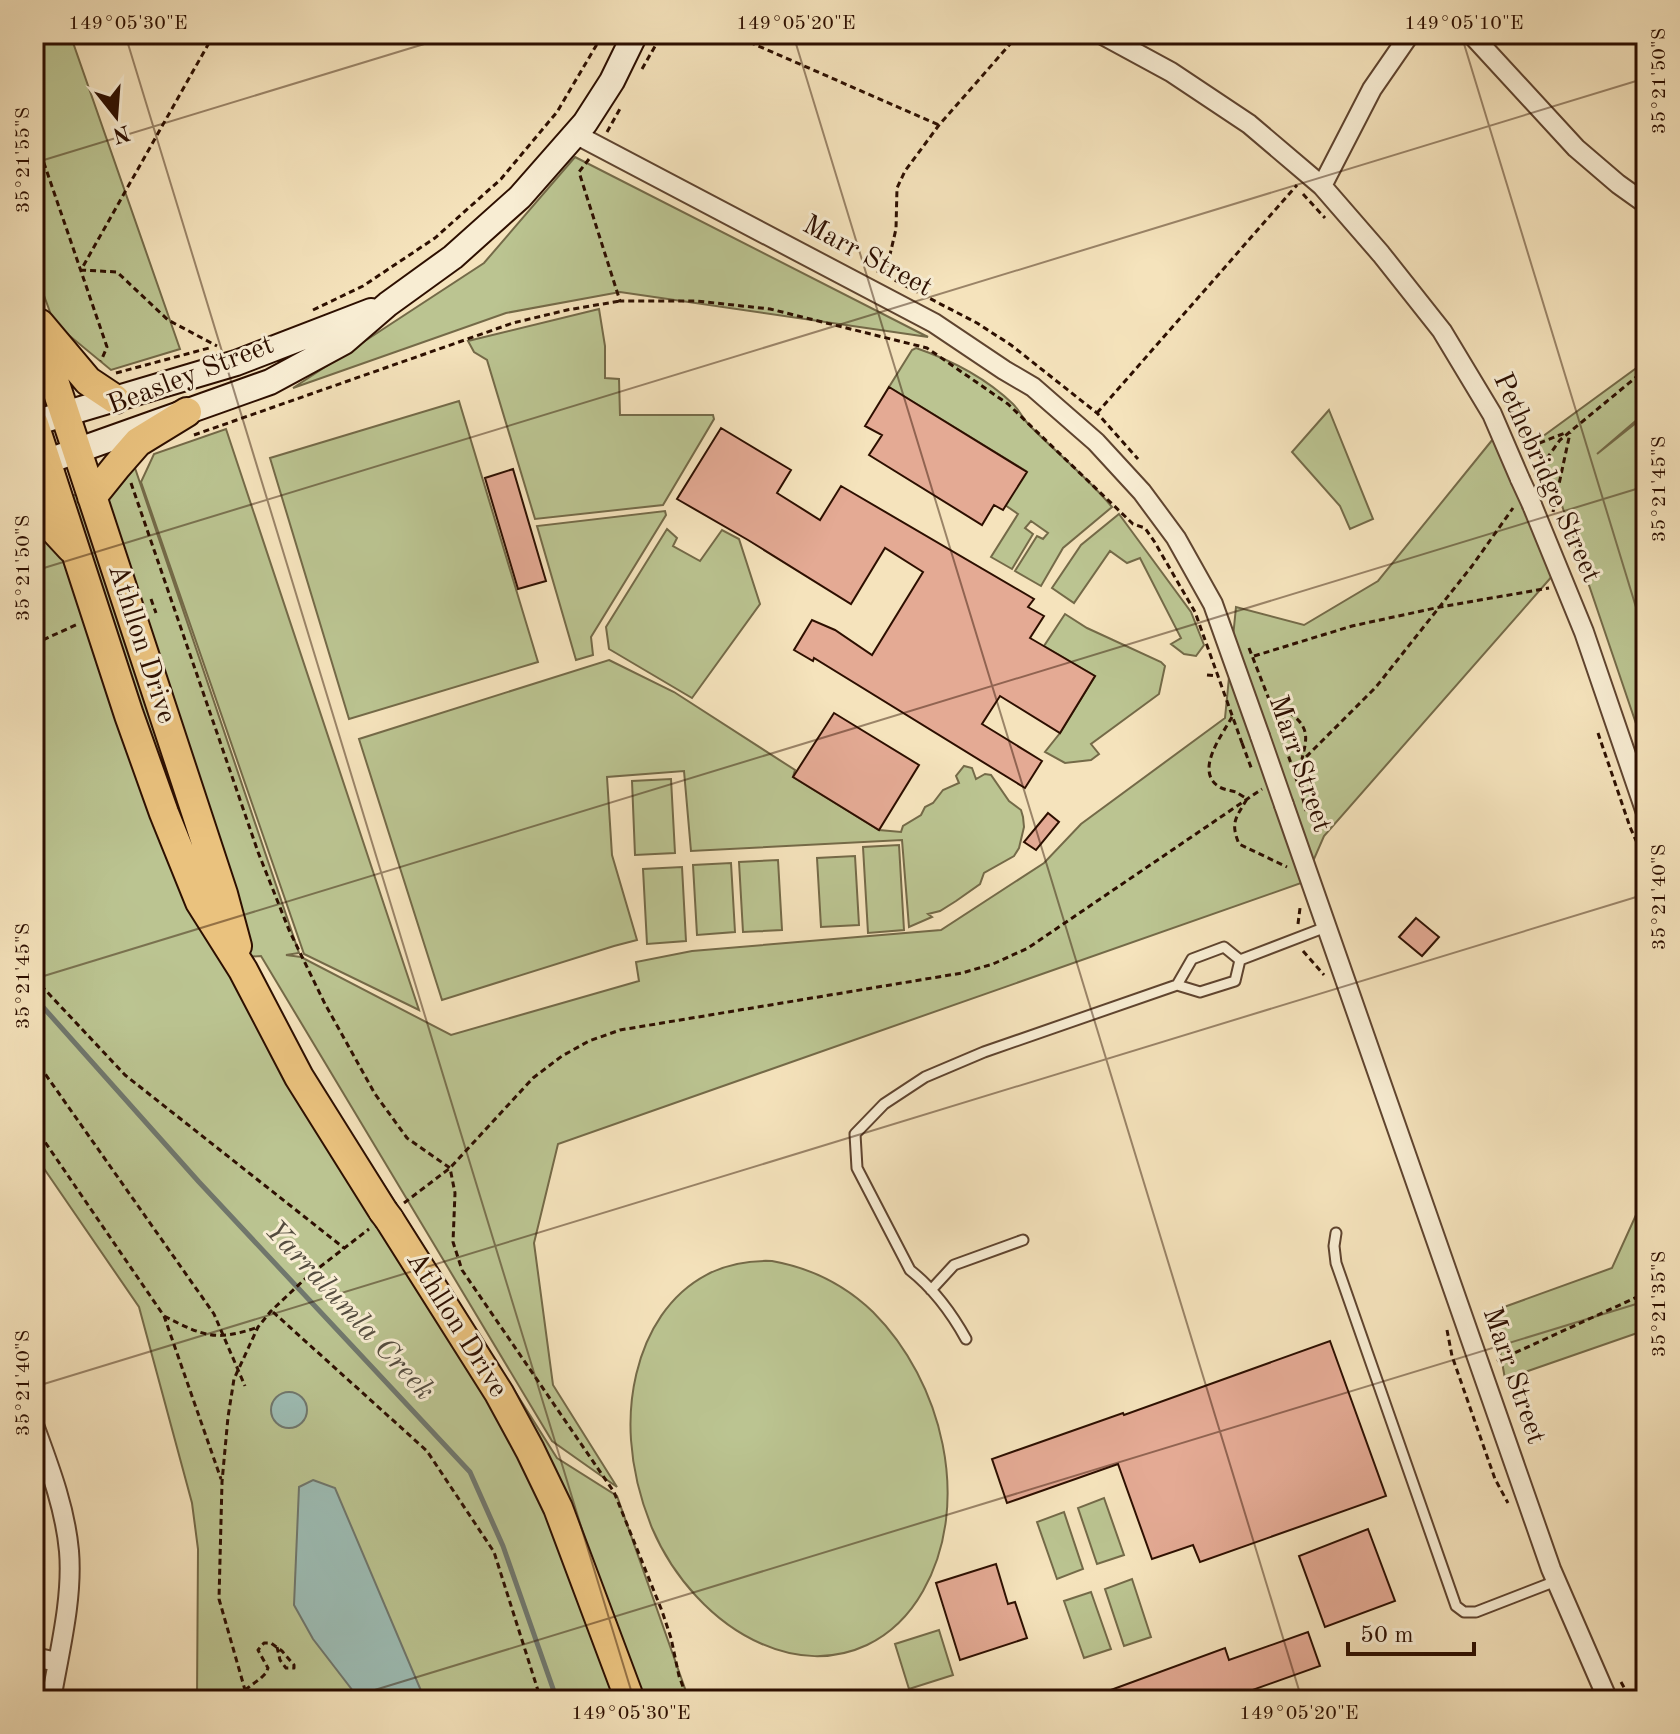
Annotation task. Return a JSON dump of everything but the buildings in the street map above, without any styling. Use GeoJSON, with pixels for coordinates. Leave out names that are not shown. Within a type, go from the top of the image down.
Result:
{"type":"FeatureCollection","features":[{"type":"Feature","properties":{"kind":"main road","name":"Beasley Street"},"geometry":{"type":"LineString","coordinates":[[40,464],[77,450],[190,424],[344,342],[388,304],[453,257],[587,135],[635,34]]}},
{"type":"Feature","properties":{"kind":"main road","name":"Beasley Street"},"geometry":{"type":"LineString","coordinates":[[34,424],[65,414],[113,386],[236,363],[388,304]]}},
{"type":"Feature","properties":{"kind":"main road"},"geometry":{"type":"LineString","coordinates":[[34,319],[88,381],[113,386]]}},
{"type":"Feature","properties":{"kind":"main road","name":"Athllon Drive"},"geometry":{"type":"LineString","coordinates":[[34,319],[223,894],[243,970]]}},
{"type":"Feature","properties":{"kind":"main road","name":"Athllon Drive"},"geometry":{"type":"LineString","coordinates":[[34,424],[40,464],[77,555],[164,813],[200,902],[243,970],[299,1077],[499,1393],[530,1450],[558,1508],[630,1700]]}},
{"type":"Feature","properties":{"kind":"main road"},"geometry":{"type":"LineString","coordinates":[[92,497],[138,442],[190,424]]}},
{"type":"Feature","properties":{"kind":"main road"},"geometry":{"type":"LineString","coordinates":[[34,508],[77,555]]}},
{"type":"Feature","properties":{"kind":"street"},"geometry":{"type":"LineString","coordinates":[[1308,182],[1410,34]]}},
{"type":"Feature","properties":{"kind":"street"},"geometry":{"type":"LineString","coordinates":[[1471,34],[1576,148],[1646,204]]}},
{"type":"Feature","properties":{"kind":"street","name":"Pethebridge Street"},"geometry":{"type":"LineString","coordinates":[[1093,38],[1171,72],[1249,124],[1381,254],[1442,331],[1527,478],[1532,504],[1584,632],[1646,813]]}},
{"type":"Feature","properties":{"kind":"street","name":"Marr Street"},"geometry":{"type":"LineString","coordinates":[[587,135],[934,323],[1033,387],[1088,435],[1142,492],[1176,538],[1213,604],[1556,1581],[1608,1700]]}},
{"type":"Feature","properties":{"kind":"street"},"geometry":{"type":"LineString","coordinates":[[34,1425],[60,1499],[69,1552],[67,1600],[51,1700]]}},
{"type":"Feature","properties":{"kind":"street"},"geometry":{"type":"LineString","coordinates":[[34,1657],[57,1662]]}},
{"type":"Feature","properties":{"kind":"lane"},"geometry":{"type":"LineString","coordinates":[[1240,960],[1326,927]]}},
{"type":"Feature","properties":{"kind":"lane"},"geometry":{"type":"LineString","coordinates":[[1177,985],[1192,959],[1224,947],[1240,960]]}},
{"type":"Feature","properties":{"kind":"lane"},"geometry":{"type":"LineString","coordinates":[[966,1339],[950,1311],[910,1270],[857,1168],[855,1134],[884,1104],[925,1077],[984,1052],[1177,985],[1200,992],[1235,981],[1240,960]]}},
{"type":"Feature","properties":{"kind":"lane"},"geometry":{"type":"LineString","coordinates":[[1336,1233],[1336,1263],[1456,1606],[1464,1612],[1476,1612],[1556,1581]]}},
{"type":"Feature","properties":{"kind":"lane"},"geometry":{"type":"LineString","coordinates":[[931,1290],[954,1265],[1023,1240]]}},
{"type":"Feature","properties":{"kind":"path"},"geometry":{"type":"LineString","coordinates":[[81,270],[214,34]]}},
{"type":"Feature","properties":{"kind":"path"},"geometry":{"type":"LineString","coordinates":[[310,312],[363,286],[435,238],[501,179],[557,112],[603,34]]}},
{"type":"Feature","properties":{"kind":"path"},"geometry":{"type":"LineString","coordinates":[[731,34],[939,125]]}},
{"type":"Feature","properties":{"kind":"path"},"geometry":{"type":"LineString","coordinates":[[885,276],[896,229],[897,188],[905,171],[939,125],[1019,34]]}},
{"type":"Feature","properties":{"kind":"path"},"geometry":{"type":"LineString","coordinates":[[1070,34],[1093,38]]}},
{"type":"Feature","properties":{"kind":"path"},"geometry":{"type":"LineString","coordinates":[[34,134],[107,347]]}},
{"type":"Feature","properties":{"kind":"path"},"geometry":{"type":"LineString","coordinates":[[587,135],[579,172],[620,301]]}},
{"type":"Feature","properties":{"kind":"path"},"geometry":{"type":"LineString","coordinates":[[1097,413],[1308,182],[1327,220]]}},
{"type":"Feature","properties":{"kind":"path"},"geometry":{"type":"LineString","coordinates":[[81,270],[117,272],[168,320],[217,346],[113,386]]}},
{"type":"Feature","properties":{"kind":"path"},"geometry":{"type":"LineString","coordinates":[[190,424],[513,323],[620,301],[697,301],[770,309],[927,348],[1008,404],[1133,524],[1145,528],[1195,612],[1242,743]]}},
{"type":"Feature","properties":{"kind":"path"},"geometry":{"type":"LineString","coordinates":[[1527,478],[1560,440],[1646,369]]}},
{"type":"Feature","properties":{"kind":"path"},"geometry":{"type":"LineString","coordinates":[[1511,432],[1537,444],[1570,431]]}},
{"type":"Feature","properties":{"kind":"path"},"geometry":{"type":"LineString","coordinates":[[1286,774],[1301,763],[1376,687],[1472,566],[1532,504],[1552,514],[1570,431]]}},
{"type":"Feature","properties":{"kind":"path"},"geometry":{"type":"LineString","coordinates":[[131,483],[258,852],[289,930],[325,1004],[375,1094],[407,1138],[450,1168],[455,1193],[453,1242],[462,1270],[614,1492],[662,1611],[688,1700]]}},
{"type":"Feature","properties":{"kind":"path"},"geometry":{"type":"LineString","coordinates":[[1252,657],[1352,626],[1549,588]]}},
{"type":"Feature","properties":{"kind":"path"},"geometry":{"type":"LineString","coordinates":[[34,644],[97,617]]}},
{"type":"Feature","properties":{"kind":"path"},"geometry":{"type":"LineString","coordinates":[[1207,675],[1218,676]]}},
{"type":"Feature","properties":{"kind":"path"},"geometry":{"type":"LineString","coordinates":[[1301,763],[1307,736],[1301,722],[1284,708],[1272,707],[1303,799]]}},
{"type":"Feature","properties":{"kind":"path"},"geometry":{"type":"LineString","coordinates":[[1232,716],[1208,769],[1210,778],[1219,787],[1237,792],[1247,799]]}},
{"type":"Feature","properties":{"kind":"path"},"geometry":{"type":"LineString","coordinates":[[450,1168],[533,1078],[589,1041],[620,1030],[962,973],[993,964],[1028,948],[1264,788]]}},
{"type":"Feature","properties":{"kind":"path"},"geometry":{"type":"LineString","coordinates":[[1247,799],[1237,817],[1234,831],[1239,844],[1287,867]]}},
{"type":"Feature","properties":{"kind":"path"},"geometry":{"type":"LineString","coordinates":[[34,978],[125,1075],[344,1248]]}},
{"type":"Feature","properties":{"kind":"path"},"geometry":{"type":"LineString","coordinates":[[34,1058],[214,1314],[245,1386]]}},
{"type":"Feature","properties":{"kind":"path"},"geometry":{"type":"LineString","coordinates":[[34,1126],[164,1316],[222,1482]]}},
{"type":"Feature","properties":{"kind":"path"},"geometry":{"type":"LineString","coordinates":[[250,1700],[219,1599],[222,1482],[228,1417],[234,1379],[258,1327],[307,1277]]}},
{"type":"Feature","properties":{"kind":"path"},"geometry":{"type":"LineString","coordinates":[[1481,1368],[1646,1293]]}},
{"type":"Feature","properties":{"kind":"path"},"geometry":{"type":"LineString","coordinates":[[271,1311],[427,1451],[494,1552],[541,1700]]}},
{"type":"Feature","properties":{"kind":"path"},"geometry":{"type":"LineString","coordinates":[[164,1316],[190,1330],[215,1337],[258,1327]]}},
{"type":"Feature","properties":{"kind":"path"},"geometry":{"type":"LineString","coordinates":[[245,1690],[268,1668],[258,1650],[260,1646],[271,1643],[277,1647],[282,1651],[294,1668],[290,1670],[283,1665],[277,1647]]}},
{"type":"Feature","properties":{"kind":"green space"},"geometry":{"type":"Polygon","coordinates":[[[34,34],[70,34],[180,349],[111,370],[54,323],[34,268],[34,34]]]}},
{"type":"Feature","properties":{"kind":"green space"},"geometry":{"type":"Polygon","coordinates":[[[575,157],[928,337],[620,292],[506,313],[293,388],[484,263],[575,157]]]}},
{"type":"Feature","properties":{"kind":"green space"},"geometry":{"type":"Polygon","coordinates":[[[599,309],[605,346],[605,378],[619,379],[620,415],[713,415],[714,419],[663,505],[535,519],[487,360],[474,352],[468,341],[599,309]]]}},
{"type":"Feature","properties":{"kind":"green space"},"geometry":{"type":"Polygon","coordinates":[[[916,348],[968,371],[1003,395],[1112,507],[1063,548],[1041,586],[1015,571],[1037,536],[1043,539],[1048,533],[1031,521],[1025,528],[1033,534],[1012,569],[991,557],[1018,514],[1005,505],[1026,471],[889,387],[916,348]]]}},
{"type":"Feature","properties":{"kind":"green space"},"geometry":{"type":"Polygon","coordinates":[[[1646,361],[1646,412],[1597,454],[1646,415],[1646,753],[1556,488],[1531,445],[1646,361]]]}},
{"type":"Feature","properties":{"kind":"green space"},"geometry":{"type":"Polygon","coordinates":[[[459,401],[538,662],[349,719],[270,458],[459,401]]]}},
{"type":"Feature","properties":{"kind":"green space"},"geometry":{"type":"Polygon","coordinates":[[[1329,410],[1373,519],[1350,529],[1340,506],[1292,452],[1329,410]]]}},
{"type":"Feature","properties":{"kind":"green space"},"geometry":{"type":"Polygon","coordinates":[[[226,429],[419,1010],[304,954],[141,482],[154,454],[226,429]]]}},
{"type":"Feature","properties":{"kind":"green space"},"geometry":{"type":"Polygon","coordinates":[[[1493,439],[1554,574],[1324,836],[1304,882],[558,1144],[534,1243],[553,1385],[617,1487],[552,1441],[261,956],[245,957],[285,1032],[557,1458],[617,1496],[689,1700],[197,1700],[198,1549],[192,1503],[139,1307],[34,1154],[34,513],[135,468],[299,953],[286,955],[301,957],[451,1035],[639,981],[636,962],[692,951],[941,930],[1044,863],[1081,824],[1225,718],[1236,607],[1304,625],[1378,581],[1493,439]]]}},
{"type":"Feature","properties":{"kind":"green space"},"geometry":{"type":"Polygon","coordinates":[[[665,511],[666,515],[591,637],[593,655],[576,660],[537,526],[665,511]]]}},
{"type":"Feature","properties":{"kind":"green space"},"geometry":{"type":"Polygon","coordinates":[[[1119,514],[1191,612],[1204,645],[1196,656],[1184,654],[1171,644],[1181,638],[1140,558],[1127,563],[1110,551],[1074,603],[1052,588],[1081,545],[1119,514]]]}},
{"type":"Feature","properties":{"kind":"green space"},"geometry":{"type":"Polygon","coordinates":[[[667,529],[677,538],[673,546],[700,561],[722,530],[739,539],[760,604],[692,698],[609,649],[606,627],[667,529]]]}},
{"type":"Feature","properties":{"kind":"green space"},"geometry":{"type":"Polygon","coordinates":[[[1065,614],[1165,666],[1159,694],[1091,744],[1099,754],[1091,760],[1065,763],[1045,752],[1095,676],[1044,646],[1065,614]]]}},
{"type":"Feature","properties":{"kind":"green space"},"geometry":{"type":"Polygon","coordinates":[[[609,660],[674,692],[795,770],[793,777],[879,830],[901,832],[903,826],[921,815],[943,790],[959,783],[956,776],[964,766],[972,768],[976,779],[985,774],[991,775],[1009,801],[1021,810],[1024,827],[1019,848],[1014,856],[984,873],[980,884],[940,911],[928,914],[932,917],[909,927],[902,840],[691,851],[684,771],[607,777],[612,855],[637,940],[442,1000],[359,739],[609,660]]]}},
{"type":"Feature","properties":{"kind":"green space"},"geometry":{"type":"Polygon","coordinates":[[[671,779],[675,853],[635,855],[632,781],[671,779]]]}},
{"type":"Feature","properties":{"kind":"green space"},"geometry":{"type":"Polygon","coordinates":[[[899,845],[904,930],[868,933],[863,847],[899,845]]]}},
{"type":"Feature","properties":{"kind":"green space"},"geometry":{"type":"Polygon","coordinates":[[[855,856],[859,925],[821,927],[817,858],[855,856]]]}},
{"type":"Feature","properties":{"kind":"green space"},"geometry":{"type":"Polygon","coordinates":[[[778,860],[782,930],[743,932],[739,862],[778,860]]]}},
{"type":"Feature","properties":{"kind":"green space"},"geometry":{"type":"Polygon","coordinates":[[[731,863],[735,932],[697,935],[693,865],[731,863]]]}},
{"type":"Feature","properties":{"kind":"green space"},"geometry":{"type":"Polygon","coordinates":[[[682,867],[686,941],[647,944],[643,869],[682,867]]]}},
{"type":"Feature","properties":{"kind":"green space"},"geometry":{"type":"Polygon","coordinates":[[[1646,1193],[1646,1330],[1505,1379],[1493,1311],[1612,1268],[1646,1193]]]}},
{"type":"Feature","properties":{"kind":"green space"},"geometry":{"type":"Polygon","coordinates":[[[772,1261],[826,1279],[873,1312],[897,1340],[917,1372],[943,1444],[947,1482],[946,1520],[938,1557],[923,1591],[892,1629],[867,1645],[841,1654],[814,1656],[775,1649],[744,1635],[711,1611],[683,1581],[661,1546],[644,1507],[634,1463],[631,1407],[636,1374],[646,1343],[661,1316],[681,1292],[707,1275],[737,1264],[772,1261]]]}},
{"type":"Feature","properties":{"kind":"green space"},"geometry":{"type":"Polygon","coordinates":[[[1104,1498],[1124,1555],[1097,1564],[1078,1508],[1104,1498]]]}},
{"type":"Feature","properties":{"kind":"green space"},"geometry":{"type":"Polygon","coordinates":[[[1064,1512],[1083,1569],[1057,1579],[1037,1522],[1064,1512]]]}},
{"type":"Feature","properties":{"kind":"green space"},"geometry":{"type":"Polygon","coordinates":[[[1132,1579],[1151,1637],[1124,1646],[1105,1589],[1132,1579]]]}},
{"type":"Feature","properties":{"kind":"green space"},"geometry":{"type":"Polygon","coordinates":[[[1091,1592],[1111,1649],[1084,1658],[1064,1601],[1091,1592]]]}},
{"type":"Feature","properties":{"kind":"green space"},"geometry":{"type":"Polygon","coordinates":[[[939,1630],[953,1675],[909,1689],[895,1644],[939,1630]]]}},
{"type":"Feature","properties":{"kind":"water"},"geometry":{"type":"Polygon","coordinates":[[[289,1392],[302,1397],[307,1410],[302,1423],[289,1428],[276,1423],[271,1410],[276,1397],[289,1392]]]}},
{"type":"Feature","properties":{"kind":"water"},"geometry":{"type":"Polygon","coordinates":[[[313,1480],[335,1488],[425,1700],[360,1700],[313,1639],[294,1605],[299,1487],[313,1480]]]}},
{"type":"Feature","properties":{"kind":"waterway","name":"Yarralumla Creek"},"geometry":{"type":"LineString","coordinates":[[34,997],[199,1182],[470,1472],[503,1546],[557,1700]]}}]}
